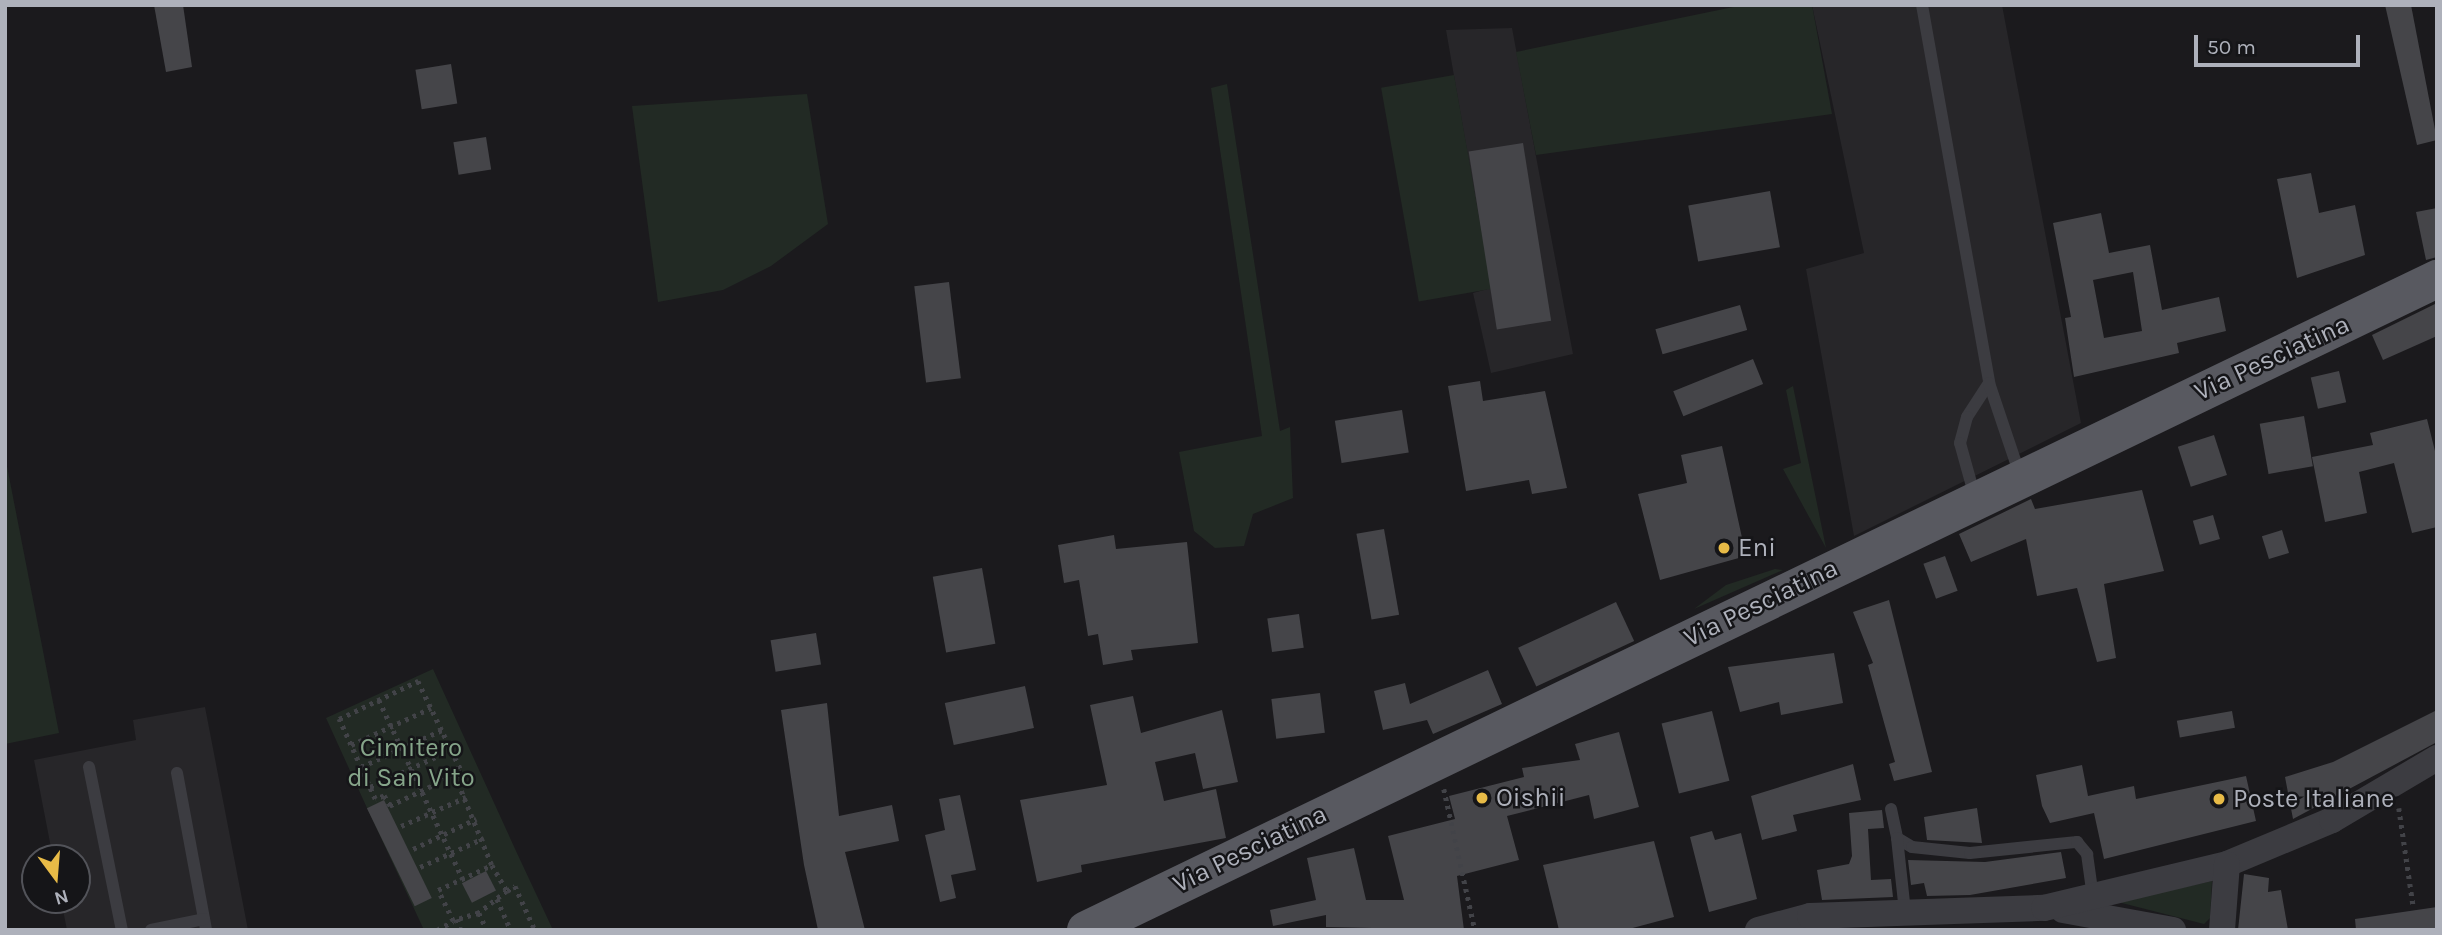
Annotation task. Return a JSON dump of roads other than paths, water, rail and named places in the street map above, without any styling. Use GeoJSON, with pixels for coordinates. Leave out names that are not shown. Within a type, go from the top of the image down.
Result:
{"type":"FeatureCollection","features":[{"type":"Feature","properties":{"kind":"main road","name":"Via Pesciatina"},"geometry":{"type":"LineString","coordinates":[[1086,930],[2437,279]]}},
{"type":"Feature","properties":{"kind":"street"},"geometry":{"type":"LineString","coordinates":[[1775,928],[1810,916],[2044,908],[2227,864],[2321,825],[2437,758]]}},
{"type":"Feature","properties":{"kind":"street"},"geometry":{"type":"LineString","coordinates":[[2221,930],[2227,864]]}},
{"type":"Feature","properties":{"kind":"street"},"geometry":{"type":"LineString","coordinates":[[2044,908],[2173,930]]}},
{"type":"Feature","properties":{"kind":"lane"},"geometry":{"type":"LineString","coordinates":[[1922,5],[1989,383],[2021,478]]}},
{"type":"Feature","properties":{"kind":"lane"},"geometry":{"type":"LineString","coordinates":[[1976,499],[1960,443],[1967,417],[1989,383]]}},
{"type":"Feature","properties":{"kind":"lane"},"geometry":{"type":"LineString","coordinates":[[89,766],[122,930]]}},
{"type":"Feature","properties":{"kind":"lane"},"geometry":{"type":"LineString","coordinates":[[151,930],[205,924],[177,773]]}},
{"type":"Feature","properties":{"kind":"lane"},"geometry":{"type":"LineString","coordinates":[[1891,809],[1906,912]]}},
{"type":"Feature","properties":{"kind":"lane"},"geometry":{"type":"LineString","coordinates":[[1897,838],[1912,847],[1970,853],[2077,842],[2087,854],[2093,897]]}},
{"type":"Feature","properties":{"kind":"place","name":"Eni"},"geometry":{"type":"Point","coordinates":[1724,548]}},
{"type":"Feature","properties":{"kind":"place","name":"Oishii"},"geometry":{"type":"Point","coordinates":[1482,798]}},
{"type":"Feature","properties":{"kind":"place","name":"Poste Italiane"},"geometry":{"type":"Point","coordinates":[2219,799]}},
{"type":"Feature","properties":{"kind":"park label","name":"Cimitero di San Vito"},"geometry":{"type":"Point","coordinates":[411,763]}}]}
